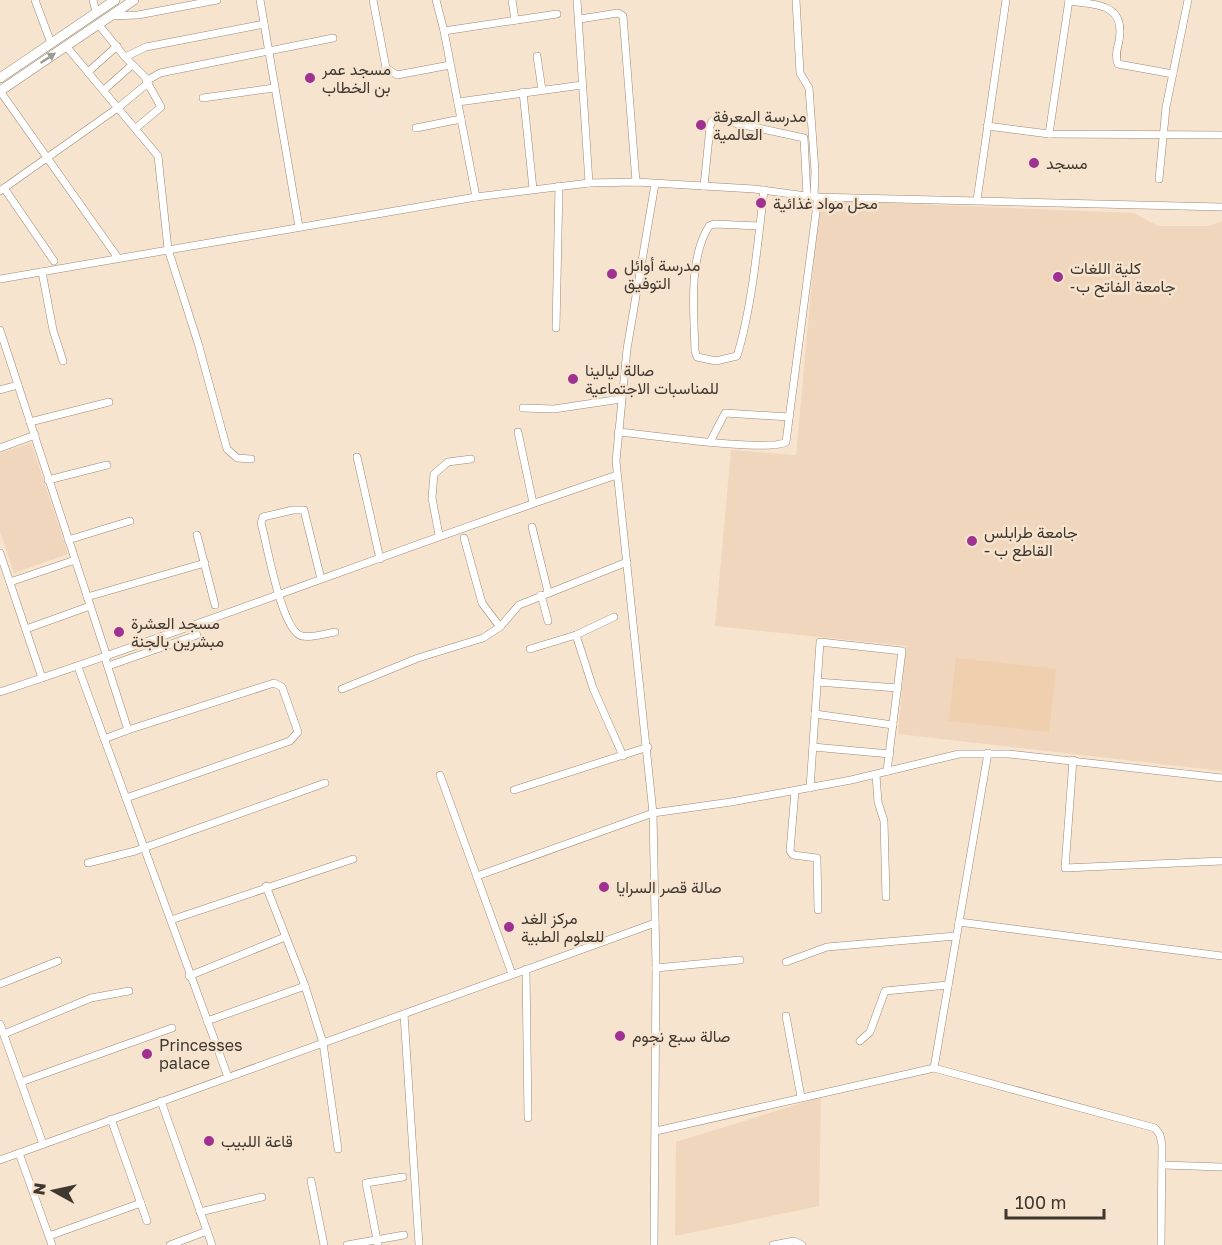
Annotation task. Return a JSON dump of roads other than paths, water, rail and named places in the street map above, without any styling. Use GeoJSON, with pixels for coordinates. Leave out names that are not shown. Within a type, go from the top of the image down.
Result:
{"type":"FeatureCollection","features":[{"type":"Feature","properties":{"kind":"main road"},"geometry":{"type":"LineString","coordinates":[[0,78],[115,0]]}},
{"type":"Feature","properties":{"kind":"main road"},"geometry":{"type":"LineString","coordinates":[[0,91],[134,0]]}},
{"type":"Feature","properties":{"kind":"street"},"geometry":{"type":"LineString","coordinates":[[35,0],[51,43]]}},
{"type":"Feature","properties":{"kind":"street"},"geometry":{"type":"LineString","coordinates":[[93,0],[96,12]]}},
{"type":"Feature","properties":{"kind":"street"},"geometry":{"type":"LineString","coordinates":[[110,16],[138,15],[217,0]]}},
{"type":"Feature","properties":{"kind":"street"},"geometry":{"type":"LineString","coordinates":[[260,0],[299,227]]}},
{"type":"Feature","properties":{"kind":"street"},"geometry":{"type":"LineString","coordinates":[[373,0],[386,68],[389,73],[397,75],[450,65]]}},
{"type":"Feature","properties":{"kind":"street"},"geometry":{"type":"LineString","coordinates":[[436,0],[476,198]]}},
{"type":"Feature","properties":{"kind":"street"},"geometry":{"type":"LineString","coordinates":[[512,0],[515,20]]}},
{"type":"Feature","properties":{"kind":"street"},"geometry":{"type":"LineString","coordinates":[[577,0],[589,183]]}},
{"type":"Feature","properties":{"kind":"street"},"geometry":{"type":"LineString","coordinates":[[618,432],[710,442],[782,445],[787,440],[815,171],[809,88],[800,73],[796,0]]}},
{"type":"Feature","properties":{"kind":"street"},"geometry":{"type":"LineString","coordinates":[[977,200],[1005,0]]}},
{"type":"Feature","properties":{"kind":"street"},"geometry":{"type":"LineString","coordinates":[[1049,134],[1069,0],[1107,6],[1113,12],[1120,25],[1116,57],[1118,64],[1173,74]]}},
{"type":"Feature","properties":{"kind":"street"},"geometry":{"type":"LineString","coordinates":[[1159,179],[1163,135],[1188,0]]}},
{"type":"Feature","properties":{"kind":"street"},"geometry":{"type":"LineString","coordinates":[[580,19],[618,13],[623,16],[636,182]]}},
{"type":"Feature","properties":{"kind":"street"},"geometry":{"type":"LineString","coordinates":[[444,31],[556,14]]}},
{"type":"Feature","properties":{"kind":"street"},"geometry":{"type":"LineString","coordinates":[[98,24],[146,82],[161,107],[136,128]]}},
{"type":"Feature","properties":{"kind":"street"},"geometry":{"type":"LineString","coordinates":[[125,57],[146,47],[264,24]]}},
{"type":"Feature","properties":{"kind":"street"},"geometry":{"type":"LineString","coordinates":[[54,261],[2,189],[119,107],[146,82],[160,73],[333,38]]}},
{"type":"Feature","properties":{"kind":"street"},"geometry":{"type":"LineString","coordinates":[[66,46],[158,156],[168,249],[195,333],[227,449],[237,458],[251,459]]}},
{"type":"Feature","properties":{"kind":"street"},"geometry":{"type":"LineString","coordinates":[[88,72],[117,46]]}},
{"type":"Feature","properties":{"kind":"street"},"geometry":{"type":"LineString","coordinates":[[537,56],[542,90]]}},
{"type":"Feature","properties":{"kind":"street"},"geometry":{"type":"LineString","coordinates":[[104,90],[132,65]]}},
{"type":"Feature","properties":{"kind":"street"},"geometry":{"type":"LineString","coordinates":[[458,102],[582,85]]}},
{"type":"Feature","properties":{"kind":"street"},"geometry":{"type":"LineString","coordinates":[[203,98],[274,88]]}},
{"type":"Feature","properties":{"kind":"street"},"geometry":{"type":"LineString","coordinates":[[0,91],[118,258]]}},
{"type":"Feature","properties":{"kind":"street"},"geometry":{"type":"LineString","coordinates":[[523,92],[533,189]]}},
{"type":"Feature","properties":{"kind":"street"},"geometry":{"type":"LineString","coordinates":[[416,128],[461,119]]}},
{"type":"Feature","properties":{"kind":"street"},"geometry":{"type":"LineString","coordinates":[[705,186],[710,128],[712,120],[716,119],[804,138],[813,196]]}},
{"type":"Feature","properties":{"kind":"street"},"geometry":{"type":"LineString","coordinates":[[987,126],[1049,134],[1222,135]]}},
{"type":"Feature","properties":{"kind":"street"},"geometry":{"type":"LineString","coordinates":[[0,279],[476,198],[589,183],[636,182],[705,186],[813,196],[1222,207]]}},
{"type":"Feature","properties":{"kind":"street"},"geometry":{"type":"LineString","coordinates":[[654,1245],[656,968],[652,813],[648,747],[617,475],[621,399],[637,282],[655,184]]}},
{"type":"Feature","properties":{"kind":"street"},"geometry":{"type":"LineString","coordinates":[[556,328],[559,186]]}},
{"type":"Feature","properties":{"kind":"street"},"geometry":{"type":"LineString","coordinates":[[760,226],[714,224],[709,226],[704,234],[694,272],[697,357],[716,361],[737,357],[760,226],[764,190]]}},
{"type":"Feature","properties":{"kind":"street"},"geometry":{"type":"LineString","coordinates":[[42,272],[53,330],[63,361]]}},
{"type":"Feature","properties":{"kind":"street"},"geometry":{"type":"LineString","coordinates":[[0,330],[128,730]]}},
{"type":"Feature","properties":{"kind":"street"},"geometry":{"type":"LineString","coordinates":[[0,390],[18,385]]}},
{"type":"Feature","properties":{"kind":"street"},"geometry":{"type":"LineString","coordinates":[[524,408],[554,409],[621,399]]}},
{"type":"Feature","properties":{"kind":"street"},"geometry":{"type":"LineString","coordinates":[[30,422],[109,402]]}},
{"type":"Feature","properties":{"kind":"street"},"geometry":{"type":"LineString","coordinates":[[710,442],[725,412],[789,417]]}},
{"type":"Feature","properties":{"kind":"street"},"geometry":{"type":"LineString","coordinates":[[518,432],[532,503]]}},
{"type":"Feature","properties":{"kind":"street"},"geometry":{"type":"LineString","coordinates":[[0,448],[35,435]]}},
{"type":"Feature","properties":{"kind":"street"},"geometry":{"type":"LineString","coordinates":[[357,457],[380,559]]}},
{"type":"Feature","properties":{"kind":"street"},"geometry":{"type":"LineString","coordinates":[[439,535],[432,498],[435,474],[448,462],[471,459]]}},
{"type":"Feature","properties":{"kind":"street"},"geometry":{"type":"LineString","coordinates":[[48,480],[107,465]]}},
{"type":"Feature","properties":{"kind":"street"},"geometry":{"type":"LineString","coordinates":[[0,692],[106,657],[218,614],[380,559],[439,535],[617,475]]}},
{"type":"Feature","properties":{"kind":"street"},"geometry":{"type":"LineString","coordinates":[[321,579],[304,510],[266,516],[261,523],[278,595],[296,632],[301,636],[335,632]]}},
{"type":"Feature","properties":{"kind":"street"},"geometry":{"type":"LineString","coordinates":[[68,540],[130,521]]}},
{"type":"Feature","properties":{"kind":"street"},"geometry":{"type":"LineString","coordinates":[[532,527],[548,621]]}},
{"type":"Feature","properties":{"kind":"street"},"geometry":{"type":"LineString","coordinates":[[197,535],[215,604]]}},
{"type":"Feature","properties":{"kind":"street"},"geometry":{"type":"LineString","coordinates":[[464,538],[482,603],[500,627]]}},
{"type":"Feature","properties":{"kind":"street"},"geometry":{"type":"LineString","coordinates":[[0,554],[42,678]]}},
{"type":"Feature","properties":{"kind":"street"},"geometry":{"type":"LineString","coordinates":[[10,582],[75,560]]}},
{"type":"Feature","properties":{"kind":"street"},"geometry":{"type":"LineString","coordinates":[[342,689],[418,658],[483,638],[500,627],[519,604],[627,562]]}},
{"type":"Feature","properties":{"kind":"street"},"geometry":{"type":"LineString","coordinates":[[87,597],[205,563]]}},
{"type":"Feature","properties":{"kind":"street"},"geometry":{"type":"LineString","coordinates":[[26,629],[90,606]]}},
{"type":"Feature","properties":{"kind":"street"},"geometry":{"type":"LineString","coordinates":[[530,649],[576,634],[614,617]]}},
{"type":"Feature","properties":{"kind":"street"},"geometry":{"type":"LineString","coordinates":[[576,634],[593,688],[623,756]]}},
{"type":"Feature","properties":{"kind":"street"},"geometry":{"type":"LineString","coordinates":[[108,666],[197,635]]}},
{"type":"Feature","properties":{"kind":"street"},"geometry":{"type":"LineString","coordinates":[[810,788],[820,642],[902,651],[887,771]]}},
{"type":"Feature","properties":{"kind":"street"},"geometry":{"type":"LineString","coordinates":[[78,667],[228,1077]]}},
{"type":"Feature","properties":{"kind":"street"},"geometry":{"type":"LineString","coordinates":[[817,682],[898,688]]}},
{"type":"Feature","properties":{"kind":"street"},"geometry":{"type":"LineString","coordinates":[[104,739],[274,683],[282,687],[298,732],[290,741],[126,798]]}},
{"type":"Feature","properties":{"kind":"street"},"geometry":{"type":"LineString","coordinates":[[815,714],[893,725]]}},
{"type":"Feature","properties":{"kind":"street"},"geometry":{"type":"LineString","coordinates":[[514,790],[648,747]]}},
{"type":"Feature","properties":{"kind":"street"},"geometry":{"type":"LineString","coordinates":[[813,747],[890,754]]}},
{"type":"Feature","properties":{"kind":"street"},"geometry":{"type":"LineString","coordinates":[[477,876],[652,813],[795,791],[876,775],[959,754],[988,753],[1072,760],[1222,778]]}},
{"type":"Feature","properties":{"kind":"street"},"geometry":{"type":"LineString","coordinates":[[934,1068],[988,753]]}},
{"type":"Feature","properties":{"kind":"street"},"geometry":{"type":"LineString","coordinates":[[1072,760],[1065,868],[1222,861]]}},
{"type":"Feature","properties":{"kind":"street"},"geometry":{"type":"LineString","coordinates":[[441,775],[512,974]]}},
{"type":"Feature","properties":{"kind":"street"},"geometry":{"type":"LineString","coordinates":[[876,775],[878,802],[884,821],[886,897]]}},
{"type":"Feature","properties":{"kind":"street"},"geometry":{"type":"LineString","coordinates":[[88,863],[144,848],[325,783]]}},
{"type":"Feature","properties":{"kind":"street"},"geometry":{"type":"LineString","coordinates":[[795,791],[790,851],[794,855],[817,858],[818,910]]}},
{"type":"Feature","properties":{"kind":"street"},"geometry":{"type":"LineString","coordinates":[[171,920],[266,886],[353,859]]}},
{"type":"Feature","properties":{"kind":"street"},"geometry":{"type":"LineString","coordinates":[[266,886],[305,986],[323,1043],[338,1149]]}},
{"type":"Feature","properties":{"kind":"street"},"geometry":{"type":"LineString","coordinates":[[959,922],[1222,957]]}},
{"type":"Feature","properties":{"kind":"street"},"geometry":{"type":"LineString","coordinates":[[0,1160],[655,923]]}},
{"type":"Feature","properties":{"kind":"street"},"geometry":{"type":"LineString","coordinates":[[786,962],[827,947],[956,936]]}},
{"type":"Feature","properties":{"kind":"street"},"geometry":{"type":"LineString","coordinates":[[189,975],[285,937]]}},
{"type":"Feature","properties":{"kind":"street"},"geometry":{"type":"LineString","coordinates":[[656,968],[740,960]]}},
{"type":"Feature","properties":{"kind":"street"},"geometry":{"type":"LineString","coordinates":[[0,984],[58,961]]}},
{"type":"Feature","properties":{"kind":"street"},"geometry":{"type":"LineString","coordinates":[[526,969],[528,1118]]}},
{"type":"Feature","properties":{"kind":"street"},"geometry":{"type":"LineString","coordinates":[[860,1041],[870,1032],[885,991],[948,985]]}},
{"type":"Feature","properties":{"kind":"street"},"geometry":{"type":"LineString","coordinates":[[207,1021],[305,986]]}},
{"type":"Feature","properties":{"kind":"street"},"geometry":{"type":"LineString","coordinates":[[3,1034],[91,998],[129,991]]}},
{"type":"Feature","properties":{"kind":"street"},"geometry":{"type":"LineString","coordinates":[[404,1014],[419,1245]]}},
{"type":"Feature","properties":{"kind":"street"},"geometry":{"type":"LineString","coordinates":[[786,1016],[801,1096]]}},
{"type":"Feature","properties":{"kind":"street"},"geometry":{"type":"LineString","coordinates":[[0,1023],[43,1144]]}},
{"type":"Feature","properties":{"kind":"street"},"geometry":{"type":"LineString","coordinates":[[21,1082],[172,1028]]}},
{"type":"Feature","properties":{"kind":"street"},"geometry":{"type":"LineString","coordinates":[[656,1131],[801,1096],[934,1068],[1149,1124],[1160,1135],[1163,1165],[1161,1245]]}},
{"type":"Feature","properties":{"kind":"street"},"geometry":{"type":"LineString","coordinates":[[161,1101],[212,1245]]}},
{"type":"Feature","properties":{"kind":"street"},"geometry":{"type":"LineString","coordinates":[[111,1119],[147,1221]]}},
{"type":"Feature","properties":{"kind":"street"},"geometry":{"type":"LineString","coordinates":[[19,1153],[52,1245]]}},
{"type":"Feature","properties":{"kind":"street"},"geometry":{"type":"LineString","coordinates":[[1163,1165],[1222,1167]]}},
{"type":"Feature","properties":{"kind":"street"},"geometry":{"type":"LineString","coordinates":[[377,1242],[366,1183],[403,1177]]}},
{"type":"Feature","properties":{"kind":"street"},"geometry":{"type":"LineString","coordinates":[[311,1181],[324,1245]]}},
{"type":"Feature","properties":{"kind":"street"},"geometry":{"type":"LineString","coordinates":[[200,1212],[262,1197]]}},
{"type":"Feature","properties":{"kind":"street"},"geometry":{"type":"LineString","coordinates":[[49,1236],[141,1203]]}},
{"type":"Feature","properties":{"kind":"street"},"geometry":{"type":"LineString","coordinates":[[170,1245],[207,1231]]}},
{"type":"Feature","properties":{"kind":"street"},"geometry":{"type":"LineString","coordinates":[[347,1245],[377,1242],[404,1235]]}},
{"type":"Feature","properties":{"kind":"street"},"geometry":{"type":"LineString","coordinates":[[773,1245],[794,1241],[802,1245]]}},
{"type":"Feature","properties":{"kind":"place","name":"مسجد عمر بن الخطاب"},"geometry":{"type":"Point","coordinates":[310,78]}},
{"type":"Feature","properties":{"kind":"place","name":"مدرسة المعرفة العالمية"},"geometry":{"type":"Point","coordinates":[701,125]}},
{"type":"Feature","properties":{"kind":"place","name":"مسجد"},"geometry":{"type":"Point","coordinates":[1034,163]}},
{"type":"Feature","properties":{"kind":"place","name":"محل مواد غذائية"},"geometry":{"type":"Point","coordinates":[761,203]}},
{"type":"Feature","properties":{"kind":"place","name":"مدرسة أوائل التوفيق"},"geometry":{"type":"Point","coordinates":[612,274]}},
{"type":"Feature","properties":{"kind":"place","name":"كلية اللغات -جامعة الفاتح ب"},"geometry":{"type":"Point","coordinates":[1058,277]}},
{"type":"Feature","properties":{"kind":"place","name":"صالة ليالينا للمناسبات الاجتماعية"},"geometry":{"type":"Point","coordinates":[573,379]}},
{"type":"Feature","properties":{"kind":"place","name":"جامعة طرابلس - القاطع ب"},"geometry":{"type":"Point","coordinates":[972,541]}},
{"type":"Feature","properties":{"kind":"place","name":"مسجد العشرة مبشرين بالجنة"},"geometry":{"type":"Point","coordinates":[119,632]}},
{"type":"Feature","properties":{"kind":"place","name":"صالة قصر السرايا"},"geometry":{"type":"Point","coordinates":[604,887]}},
{"type":"Feature","properties":{"kind":"place","name":"مركز الغد للعلوم الطبية"},"geometry":{"type":"Point","coordinates":[509,927]}},
{"type":"Feature","properties":{"kind":"place","name":"صالة سبع نجوم"},"geometry":{"type":"Point","coordinates":[620,1036]}},
{"type":"Feature","properties":{"kind":"place","name":"Princesses palace"},"geometry":{"type":"Point","coordinates":[147,1054]}},
{"type":"Feature","properties":{"kind":"place","name":"قاعة اللبيب"},"geometry":{"type":"Point","coordinates":[209,1141]}}]}
